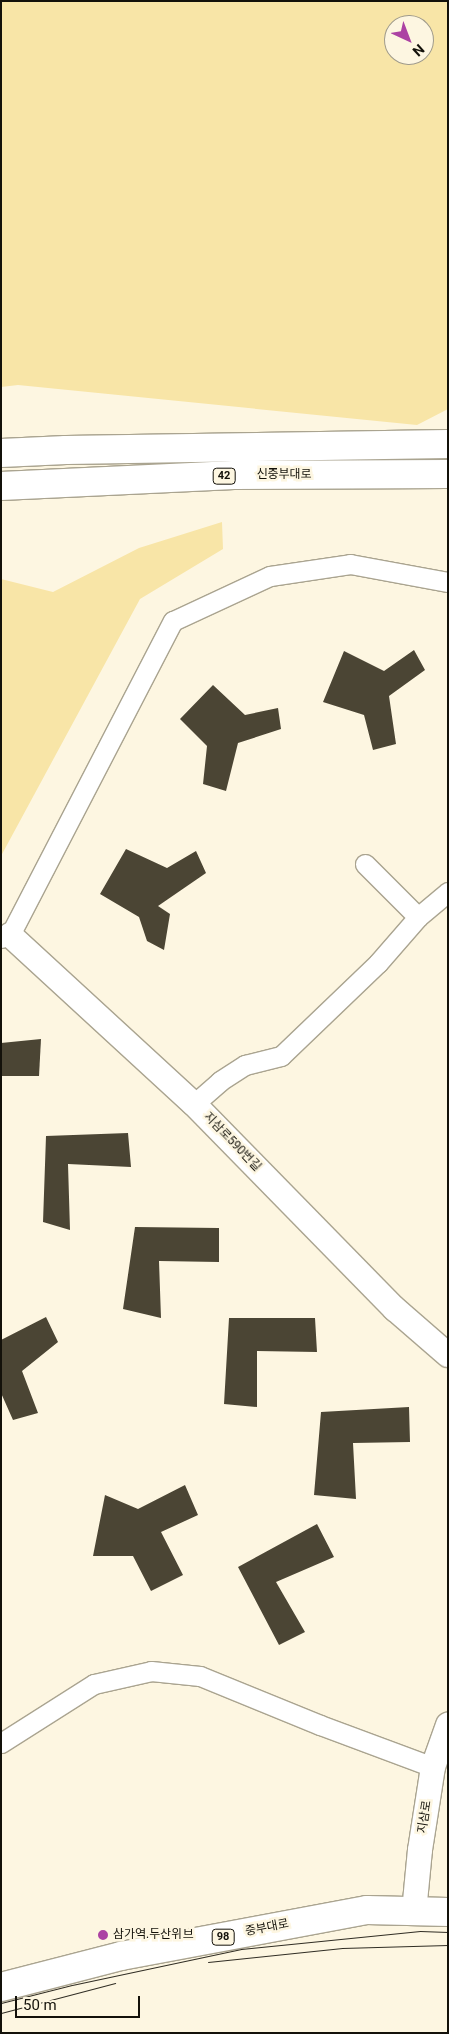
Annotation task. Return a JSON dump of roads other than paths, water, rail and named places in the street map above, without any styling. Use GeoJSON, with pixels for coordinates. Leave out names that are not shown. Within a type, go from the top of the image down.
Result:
{"type":"FeatureCollection","features":[{"type":"Feature","properties":{"kind":"main road"},"geometry":{"type":"LineString","coordinates":[[1,453],[448,444]]}},
{"type":"Feature","properties":{"kind":"main road","name":"신중부대로"},"geometry":{"type":"LineString","coordinates":[[1,486],[234,475],[448,474]]}},
{"type":"Feature","properties":{"kind":"main road","name":"중부대로"},"geometry":{"type":"LineString","coordinates":[[1,1987],[121,1956],[366,1910],[448,1912]]}},
{"type":"Feature","properties":{"kind":"street"},"geometry":{"type":"LineString","coordinates":[[6,936],[173,621],[270,576],[350,564],[448,582]]}},
{"type":"Feature","properties":{"kind":"street"},"geometry":{"type":"LineString","coordinates":[[366,864],[418,917]]}},
{"type":"Feature","properties":{"kind":"street"},"geometry":{"type":"LineString","coordinates":[[194,1104],[220,1081],[245,1065],[281,1056],[378,964],[418,917],[448,892]]}},
{"type":"Feature","properties":{"kind":"street","name":"지삼로590번길"},"geometry":{"type":"LineString","coordinates":[[6,936],[194,1104],[395,1309],[448,1355]]}},
{"type":"Feature","properties":{"kind":"street"},"geometry":{"type":"LineString","coordinates":[[1,1744],[94,1684],[151,1672],[200,1676],[320,1725],[432,1767]]}},
{"type":"Feature","properties":{"kind":"street","name":"지삼로"},"geometry":{"type":"LineString","coordinates":[[414,1912],[420,1850],[432,1767],[448,1725]]}},
{"type":"Feature","properties":{"kind":"tram line"},"geometry":{"type":"LineString","coordinates":[[1,2003],[72,1985],[241,1949],[420,1931],[448,1932]]}},
{"type":"Feature","properties":{"kind":"tram line"},"geometry":{"type":"LineString","coordinates":[[208,1962],[342,1948],[448,1945]]}},
{"type":"Feature","properties":{"kind":"tram line"},"geometry":{"type":"LineString","coordinates":[[1,2013],[115,1983]]}},
{"type":"Feature","properties":{"kind":"place","name":"삼가역.두산위브"},"geometry":{"type":"Point","coordinates":[103,1935]}}]}
